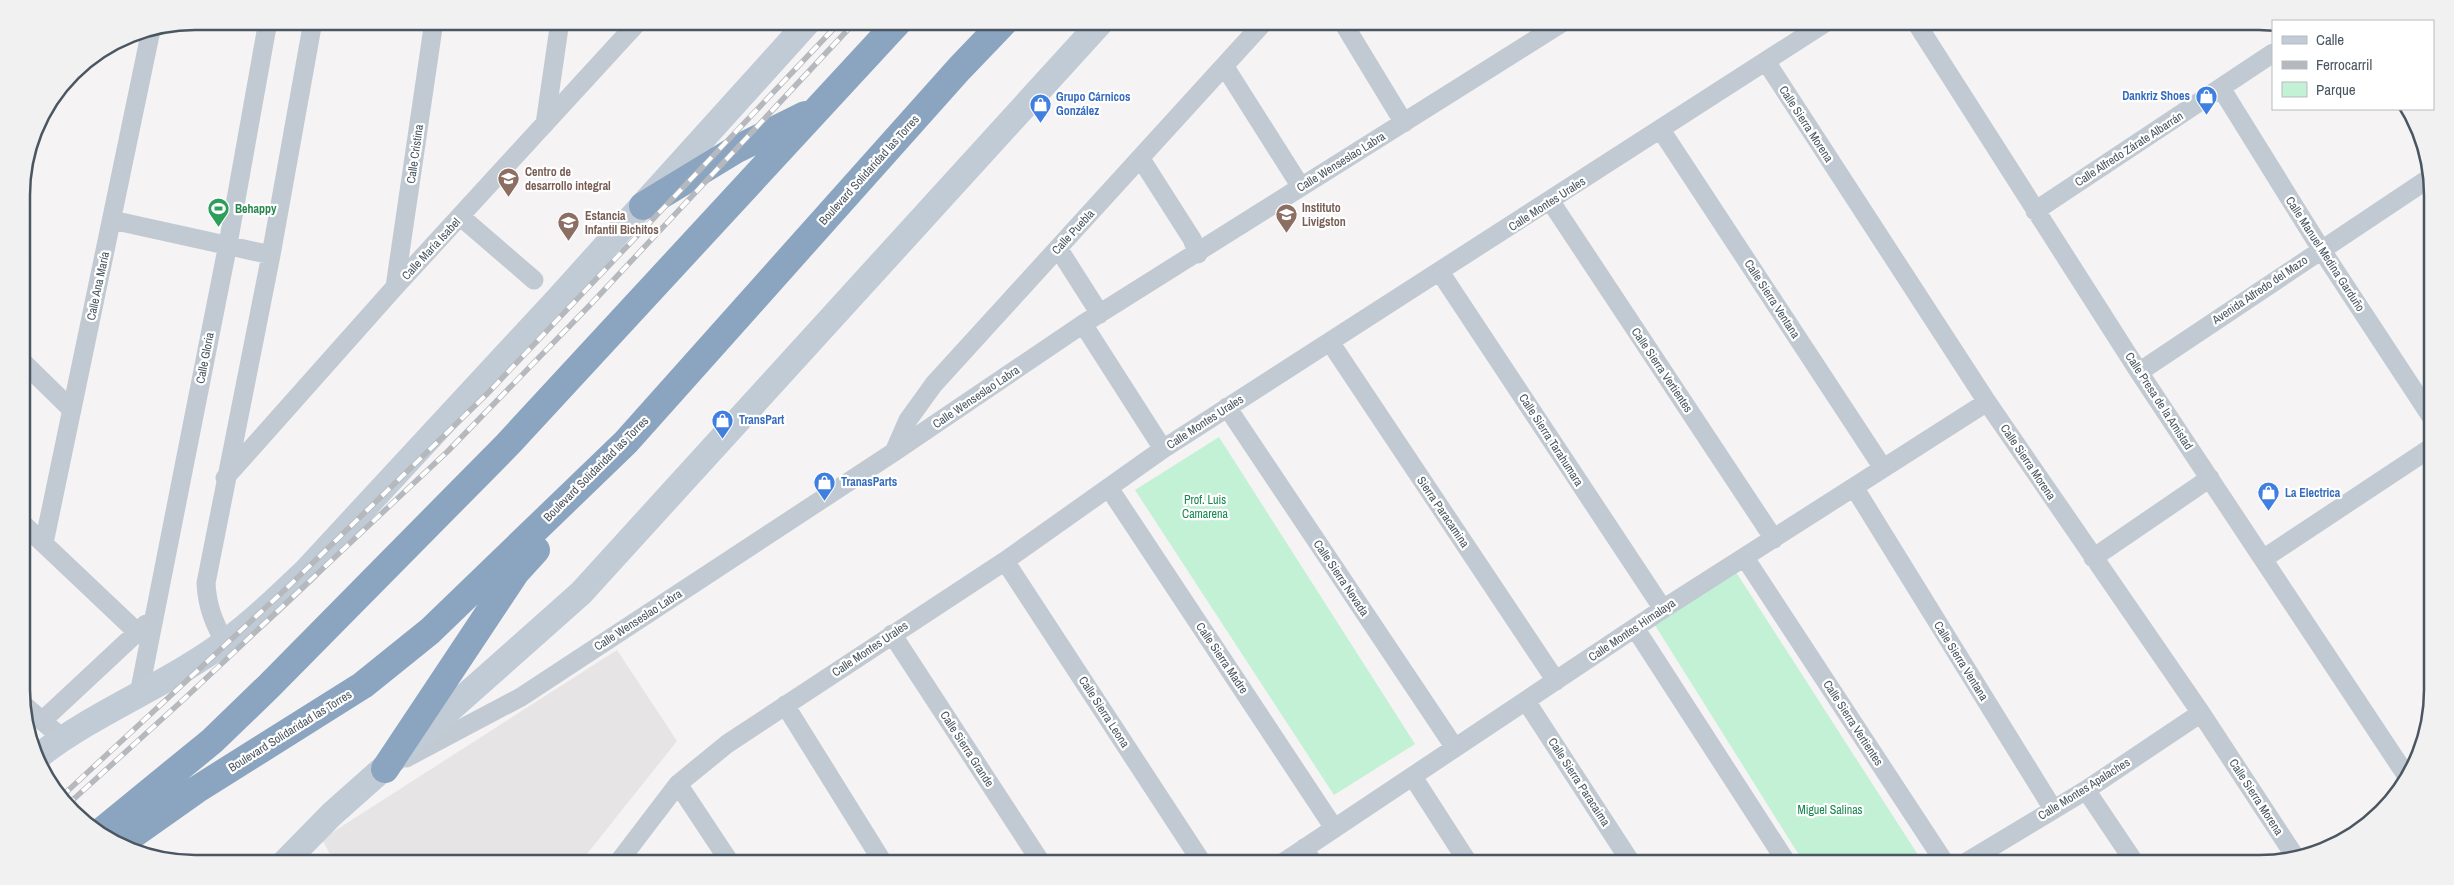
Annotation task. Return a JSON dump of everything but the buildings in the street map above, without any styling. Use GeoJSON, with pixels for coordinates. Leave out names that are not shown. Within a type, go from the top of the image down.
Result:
{"type":"FeatureCollection","features":[{"type":"Feature","properties":{"kind":"highway"},"geometry":{"type":"LineString","coordinates":[[105,828],[212,741],[268,688],[508,444],[891,30]]}},
{"type":"Feature","properties":{"kind":"highway","name":"Boulevard Solidaridad las Torres"},"geometry":{"type":"LineString","coordinates":[[126,840],[196,790],[363,685],[430,631],[626,442],[959,69],[996,30]]}},
{"type":"Feature","properties":{"kind":"highway"},"geometry":{"type":"LineString","coordinates":[[643,206],[735,150],[820,108]]}},
{"type":"Feature","properties":{"kind":"highway"},"geometry":{"type":"LineString","coordinates":[[385,769],[516,572],[584,497],[626,442]]}},
{"type":"Feature","properties":{"kind":"main road"},"geometry":{"type":"LineString","coordinates":[[43,753],[62,738],[225,642],[266,609],[304,572],[643,206],[801,30]]}},
{"type":"Feature","properties":{"kind":"main road"},"geometry":{"type":"LineString","coordinates":[[292,855],[332,814],[385,769],[581,593],[1094,30]]}},
{"type":"Feature","properties":{"kind":"street","name":"Calle Gloria"},"geometry":{"type":"LineString","coordinates":[[138,694],[228,244],[266,30]]}},
{"type":"Feature","properties":{"kind":"street"},"geometry":{"type":"LineString","coordinates":[[225,642],[213,621],[206,583],[225,478],[271,255],[311,30]]}},
{"type":"Feature","properties":{"kind":"street","name":"Calle Cristina"},"geometry":{"type":"LineString","coordinates":[[395,287],[433,30]]}},
{"type":"Feature","properties":{"kind":"street"},"geometry":{"type":"LineString","coordinates":[[545,124],[559,30]]}},
{"type":"Feature","properties":{"kind":"street","name":"Calle María Isabel"},"geometry":{"type":"LineString","coordinates":[[225,478],[395,287],[631,30]]}},
{"type":"Feature","properties":{"kind":"street","name":"Calle Puebla"},"geometry":{"type":"LineString","coordinates":[[894,452],[908,420],[934,384],[1257,30]]}},
{"type":"Feature","properties":{"kind":"street"},"geometry":{"type":"LineString","coordinates":[[1347,30],[1404,123]]}},
{"type":"Feature","properties":{"kind":"street","name":"Calle Wenseslao Labra"},"geometry":{"type":"LineString","coordinates":[[385,769],[521,697],[894,452],[1083,324],[1198,254],[1301,186],[1404,123],[1549,30]]}},
{"type":"Feature","properties":{"kind":"street","name":"Calle Montes Urales"},"geometry":{"type":"LineString","coordinates":[[624,855],[678,784],[727,744],[1005,560],[1227,407],[1551,202],[1815,30]]}},
{"type":"Feature","properties":{"kind":"street","name":"Calle Presa de la Amistad"},"geometry":{"type":"LineString","coordinates":[[1921,30],[2140,372],[2404,769]]}},
{"type":"Feature","properties":{"kind":"street","name":"Calle Ana María"},"geometry":{"type":"LineString","coordinates":[[44,543],[150,37]]}},
{"type":"Feature","properties":{"kind":"street","name":"Calle Alfredo Zárate Albarrán"},"geometry":{"type":"LineString","coordinates":[[2035,211],[2272,54]]}},
{"type":"Feature","properties":{"kind":"street","name":"Calle Sierra Morena"},"geometry":{"type":"LineString","coordinates":[[1767,62],[1987,402],[2201,713],[2292,852]]}},
{"type":"Feature","properties":{"kind":"street"},"geometry":{"type":"LineString","coordinates":[[1225,67],[1301,186]]}},
{"type":"Feature","properties":{"kind":"street","name":"Calle Manuel Medina Garduño"},"geometry":{"type":"LineString","coordinates":[[2221,88],[2321,249],[2424,406]]}},
{"type":"Feature","properties":{"kind":"street","name":"Calle Sierra Ventana"},"geometry":{"type":"LineString","coordinates":[[1661,130],[1883,468]]}},
{"type":"Feature","properties":{"kind":"street"},"geometry":{"type":"LineString","coordinates":[[1141,159],[1192,239],[1198,254]]}},
{"type":"Feature","properties":{"kind":"street","name":"Avenida Alfredo del Mazo"},"geometry":{"type":"LineString","coordinates":[[2140,372],[2423,181]]}},
{"type":"Feature","properties":{"kind":"street","name":"Calle Sierra Vertientes"},"geometry":{"type":"LineString","coordinates":[[1551,202],[1774,539]]}},
{"type":"Feature","properties":{"kind":"street"},"geometry":{"type":"LineString","coordinates":[[461,217],[534,280]]}},
{"type":"Feature","properties":{"kind":"street"},"geometry":{"type":"LineString","coordinates":[[112,220],[271,255]]}},
{"type":"Feature","properties":{"kind":"street"},"geometry":{"type":"LineString","coordinates":[[1058,248],[1100,314]]}},
{"type":"Feature","properties":{"kind":"street","name":"Calle Sierra Tarahumara"},"geometry":{"type":"LineString","coordinates":[[1440,272],[1663,609]]}},
{"type":"Feature","properties":{"kind":"street"},"geometry":{"type":"LineString","coordinates":[[1083,324],[1162,450]]}},
{"type":"Feature","properties":{"kind":"street","name":"Sierra Paracamina"},"geometry":{"type":"LineString","coordinates":[[1330,342],[1556,681]]}},
{"type":"Feature","properties":{"kind":"street"},"geometry":{"type":"LineString","coordinates":[[30,369],[72,410]]}},
{"type":"Feature","properties":{"kind":"street","name":"Calle Montes Himalaya"},"geometry":{"type":"LineString","coordinates":[[1310,855],[1334,828],[1663,609],[1987,402]]}},
{"type":"Feature","properties":{"kind":"street","name":"Calle Sierra Nevada"},"geometry":{"type":"LineString","coordinates":[[1227,407],[1454,748]]}},
{"type":"Feature","properties":{"kind":"street"},"geometry":{"type":"LineString","coordinates":[[2264,559],[2424,452]]}},
{"type":"Feature","properties":{"kind":"street"},"geometry":{"type":"LineString","coordinates":[[2093,558],[2210,478]]}},
{"type":"Feature","properties":{"kind":"street","name":"Calle Sierra Ventana"},"geometry":{"type":"LineString","coordinates":[[1854,487],[2053,809]]}},
{"type":"Feature","properties":{"kind":"street","name":"Calle Sierra Madre"},"geometry":{"type":"LineString","coordinates":[[1109,488],[1334,828]]}},
{"type":"Feature","properties":{"kind":"street"},"geometry":{"type":"LineString","coordinates":[[30,530],[137,632]]}},
{"type":"Feature","properties":{"kind":"street","name":"Calle Sierra Vertientes"},"geometry":{"type":"LineString","coordinates":[[1745,558],[1939,855]]}},
{"type":"Feature","properties":{"kind":"street","name":"Calle Sierra Leona"},"geometry":{"type":"LineString","coordinates":[[1005,560],[1197,855]]}},
{"type":"Feature","properties":{"kind":"street"},"geometry":{"type":"LineString","coordinates":[[42,721],[152,618]]}},
{"type":"Feature","properties":{"kind":"street"},"geometry":{"type":"LineString","coordinates":[[1635,628],[1781,855]]}},
{"type":"Feature","properties":{"kind":"street","name":"Calle Sierra Grande"},"geometry":{"type":"LineString","coordinates":[[892,634],[1036,855]]}},
{"type":"Feature","properties":{"kind":"street","name":"Calle Sierra Paracaima"},"geometry":{"type":"LineString","coordinates":[[1526,701],[1626,855]]}},
{"type":"Feature","properties":{"kind":"street"},"geometry":{"type":"LineString","coordinates":[[786,706],[878,855]]}},
{"type":"Feature","properties":{"kind":"street"},"geometry":{"type":"LineString","coordinates":[[32,712],[62,738]]}},
{"type":"Feature","properties":{"kind":"street","name":"Calle Montes Apalaches"},"geometry":{"type":"LineString","coordinates":[[1985,855],[2201,713]]}},
{"type":"Feature","properties":{"kind":"street"},"geometry":{"type":"LineString","coordinates":[[1413,777],[1463,855]]}},
{"type":"Feature","properties":{"kind":"street"},"geometry":{"type":"LineString","coordinates":[[678,784],[725,855]]}},
{"type":"Feature","properties":{"kind":"street"},"geometry":{"type":"LineString","coordinates":[[2086,790],[2131,855]]}},
{"type":"Feature","properties":{"kind":"shaded area"},"geometry":{"type":"Polygon","coordinates":[[[617,650],[677,741],[586,855],[330,855],[322,839],[617,650]]]}},
{"type":"Feature","properties":{"kind":"green space","name":"Prof. Luis Camarena"},"geometry":{"type":"Polygon","coordinates":[[[1219,437],[1415,744],[1334,795],[1135,490],[1219,437]]]}},
{"type":"Feature","properties":{"kind":"green space","name":"Miguel Salinas"},"geometry":{"type":"Polygon","coordinates":[[[1734,569],[1918,855],[1799,855],[1653,622],[1734,569]]]}},
{"type":"Feature","properties":{"kind":"railway"},"geometry":{"type":"LineString","coordinates":[[66,792],[290,585],[487,394],[832,30]]}},
{"type":"Feature","properties":{"kind":"railway"},"geometry":{"type":"LineString","coordinates":[[72,800],[183,700],[448,451],[591,304],[848,30]]}},
{"type":"Feature","properties":{"kind":"place","name":"Dankriz Shoes"},"geometry":{"type":"Point","coordinates":[2206,115]}},
{"type":"Feature","properties":{"kind":"place","name":"Grupo Cárnicos González"},"geometry":{"type":"Point","coordinates":[1040,123]}},
{"type":"Feature","properties":{"kind":"place","name":"Centro de desarrollo integral"},"geometry":{"type":"Point","coordinates":[509,198]}},
{"type":"Feature","properties":{"kind":"place","name":"Behappy"},"geometry":{"type":"Point","coordinates":[219,228]}},
{"type":"Feature","properties":{"kind":"place","name":"Instituto Livigston"},"geometry":{"type":"Point","coordinates":[1286,234]}},
{"type":"Feature","properties":{"kind":"place","name":"Estancia Infantil Bichitos"},"geometry":{"type":"Point","coordinates":[569,242]}},
{"type":"Feature","properties":{"kind":"place","name":"TransPart"},"geometry":{"type":"Point","coordinates":[723,439]}},
{"type":"Feature","properties":{"kind":"place","name":"TranasParts"},"geometry":{"type":"Point","coordinates":[825,501]}},
{"type":"Feature","properties":{"kind":"place","name":"La Electrica"},"geometry":{"type":"Point","coordinates":[2269,512]}}]}
